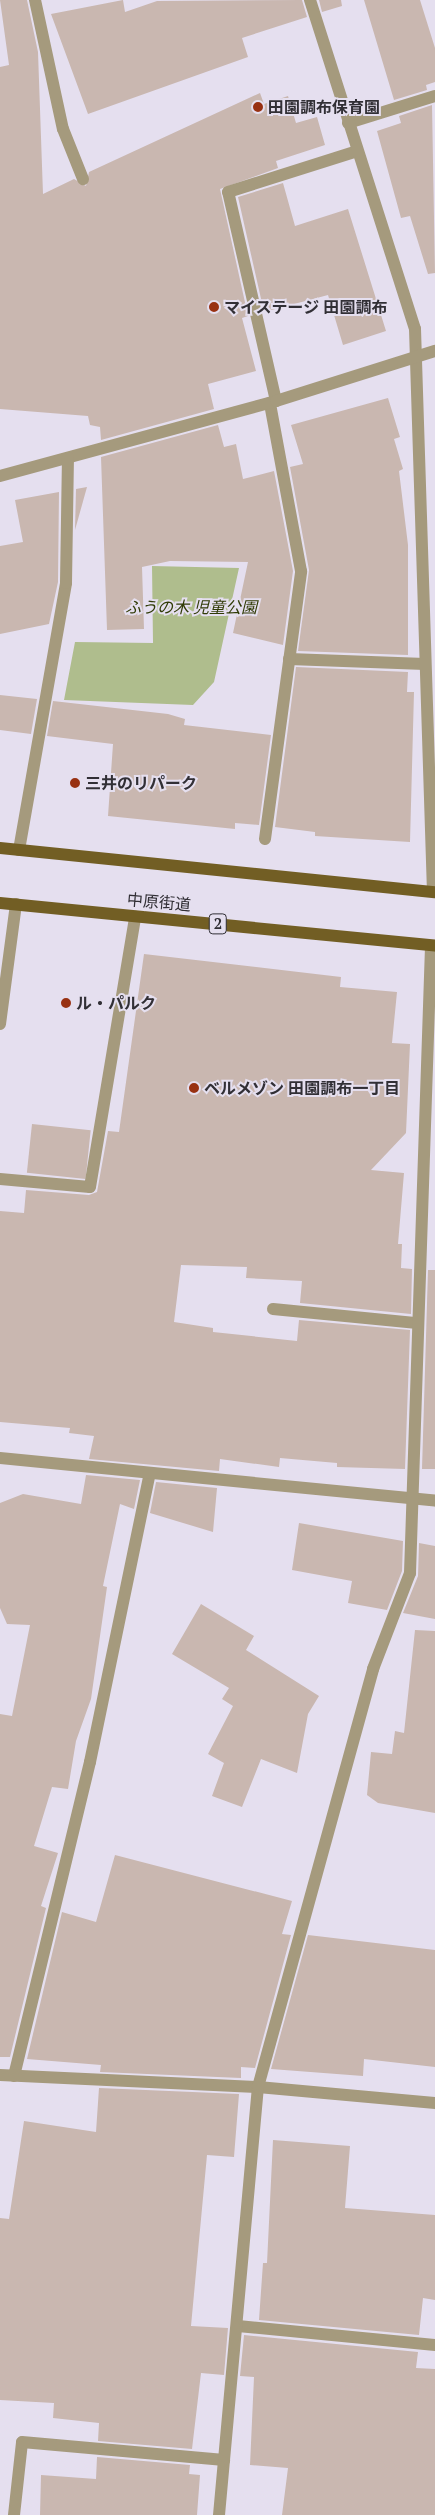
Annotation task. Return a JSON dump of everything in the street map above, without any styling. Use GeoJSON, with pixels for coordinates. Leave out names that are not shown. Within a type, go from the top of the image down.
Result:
{"type":"FeatureCollection","features":[{"type":"Feature","properties":{"kind":"main road"},"geometry":{"type":"LineString","coordinates":[[0,848],[434,892]]}},
{"type":"Feature","properties":{"kind":"main road","name":"中原街道"},"geometry":{"type":"LineString","coordinates":[[0,903],[433,946]]}},
{"type":"Feature","properties":{"kind":"street"},"geometry":{"type":"LineString","coordinates":[[35,0],[63,129],[83,179]]}},
{"type":"Feature","properties":{"kind":"street"},"geometry":{"type":"LineString","coordinates":[[310,0],[415,330],[418,356],[425,664],[434,892]]}},
{"type":"Feature","properties":{"kind":"street"},"geometry":{"type":"LineString","coordinates":[[348,123],[435,96]]}},
{"type":"Feature","properties":{"kind":"street"},"geometry":{"type":"LineString","coordinates":[[264,839],[301,571],[273,402],[228,192],[357,150]]}},
{"type":"Feature","properties":{"kind":"street"},"geometry":{"type":"LineString","coordinates":[[0,476],[273,402],[435,351]]}},
{"type":"Feature","properties":{"kind":"street"},"geometry":{"type":"LineString","coordinates":[[19,850],[66,583],[68,458]]}},
{"type":"Feature","properties":{"kind":"street"},"geometry":{"type":"LineString","coordinates":[[289,660],[425,664]]}},
{"type":"Feature","properties":{"kind":"street"},"geometry":{"type":"LineString","coordinates":[[0,1024],[16,904]]}},
{"type":"Feature","properties":{"kind":"street"},"geometry":{"type":"LineString","coordinates":[[0,1179],[90,1187],[135,917]]}},
{"type":"Feature","properties":{"kind":"street"},"geometry":{"type":"LineString","coordinates":[[219,2515],[238,2326],[258,2087],[368,1686],[410,1573],[409,1500],[433,946]]}},
{"type":"Feature","properties":{"kind":"street"},"geometry":{"type":"LineString","coordinates":[[273,1309],[417,1323]]}},
{"type":"Feature","properties":{"kind":"street"},"geometry":{"type":"LineString","coordinates":[[0,1458],[409,1500],[435,1501]]}},
{"type":"Feature","properties":{"kind":"street"},"geometry":{"type":"LineString","coordinates":[[14,2076],[90,1762],[150,1473]]}},
{"type":"Feature","properties":{"kind":"street"},"geometry":{"type":"LineString","coordinates":[[0,2075],[258,2087],[435,2103]]}},
{"type":"Feature","properties":{"kind":"street"},"geometry":{"type":"LineString","coordinates":[[238,2326],[435,2345]]}},
{"type":"Feature","properties":{"kind":"street"},"geometry":{"type":"LineString","coordinates":[[14,2515],[22,2442],[224,2460]]}},
{"type":"Feature","properties":{"kind":"green space","name":"ふうの木 児童公園"},"geometry":{"type":"Polygon","coordinates":[[[152,566],[239,568],[214,682],[193,705],[64,700],[75,642],[153,643],[152,566]]]}},
{"type":"Feature","properties":{"kind":"building"},"geometry":{"type":"Polygon","coordinates":[[[0,0],[27,0],[38,52],[43,194],[74,179],[86,186],[89,172],[260,93],[264,104],[288,96],[296,123],[317,117],[325,145],[276,161],[278,168],[220,189],[248,316],[242,318],[256,371],[208,384],[214,409],[101,440],[100,427],[90,425],[88,416],[0,409],[0,67],[9,65],[0,0]]]}},
{"type":"Feature","properties":{"kind":"building"},"geometry":{"type":"Polygon","coordinates":[[[123,0],[125,12],[157,1],[302,0],[307,17],[242,38],[248,57],[88,114],[51,14],[123,0]]]}},
{"type":"Feature","properties":{"kind":"building"},"geometry":{"type":"Polygon","coordinates":[[[319,0],[341,0],[342,6],[322,12],[319,0]]]}},
{"type":"Feature","properties":{"kind":"building"},"geometry":{"type":"Polygon","coordinates":[[[364,0],[420,0],[435,48],[435,82],[426,85],[427,90],[394,100],[364,0]]]}},
{"type":"Feature","properties":{"kind":"building"},"geometry":{"type":"Polygon","coordinates":[[[432,105],[435,273],[428,274],[410,216],[401,218],[377,131],[401,123],[399,116],[432,105]]]}},
{"type":"Feature","properties":{"kind":"building"},"geometry":{"type":"Polygon","coordinates":[[[283,183],[295,226],[348,209],[386,331],[343,345],[328,295],[264,312],[238,197],[283,183]]]}},
{"type":"Feature","properties":{"kind":"building"},"geometry":{"type":"Polygon","coordinates":[[[388,398],[400,437],[394,439],[403,469],[399,471],[408,545],[408,655],[298,651],[309,570],[290,467],[303,464],[291,425],[388,398]]]}},
{"type":"Feature","properties":{"kind":"building"},"geometry":{"type":"Polygon","coordinates":[[[218,425],[224,447],[236,444],[243,479],[274,471],[293,571],[283,645],[233,633],[248,562],[170,561],[142,567],[144,629],[107,630],[101,457],[218,425]]]}},
{"type":"Feature","properties":{"kind":"building"},"geometry":{"type":"Polygon","coordinates":[[[87,487],[75,530],[76,489],[87,487]]]}},
{"type":"Feature","properties":{"kind":"building"},"geometry":{"type":"Polygon","coordinates":[[[59,492],[58,582],[49,624],[0,634],[0,546],[23,542],[15,500],[59,492]]]}},
{"type":"Feature","properties":{"kind":"building"},"geometry":{"type":"Polygon","coordinates":[[[296,667],[408,672],[407,692],[414,692],[410,842],[315,836],[315,832],[275,827],[296,667]]]}},
{"type":"Feature","properties":{"kind":"building"},"geometry":{"type":"Polygon","coordinates":[[[0,695],[37,699],[31,734],[0,730],[0,695]]]}},
{"type":"Feature","properties":{"kind":"building"},"geometry":{"type":"Polygon","coordinates":[[[53,701],[168,714],[185,719],[184,725],[271,735],[259,825],[235,823],[235,829],[108,816],[113,744],[47,736],[53,701]]]}},
{"type":"Feature","properties":{"kind":"building"},"geometry":{"type":"Polygon","coordinates":[[[144,954],[341,977],[340,987],[397,992],[392,1043],[410,1044],[406,1133],[371,1170],[404,1173],[398,1244],[402,1244],[401,1268],[412,1269],[411,1314],[300,1303],[302,1281],[246,1278],[247,1267],[181,1265],[174,1322],[213,1328],[213,1332],[297,1341],[299,1320],[410,1330],[405,1469],[337,1467],[337,1463],[280,1458],[279,1467],[220,1459],[219,1471],[89,1459],[94,1436],[69,1433],[70,1428],[0,1422],[0,1211],[24,1213],[26,1190],[89,1195],[97,1192],[108,1131],[119,1132],[144,954]]]}},
{"type":"Feature","properties":{"kind":"building"},"geometry":{"type":"Polygon","coordinates":[[[32,1124],[91,1130],[86,1179],[27,1173],[32,1124]]]}},
{"type":"Feature","properties":{"kind":"building"},"geometry":{"type":"Polygon","coordinates":[[[428,1270],[435,1270],[435,1469],[422,1469],[428,1270]]]}},
{"type":"Feature","properties":{"kind":"building"},"geometry":{"type":"Polygon","coordinates":[[[86,1475],[140,1480],[134,1509],[120,1504],[103,1586],[107,1587],[91,1699],[76,1741],[68,1789],[52,1787],[34,1846],[58,1853],[41,1906],[46,1908],[10,2057],[0,2057],[0,1714],[12,1716],[30,1625],[7,1624],[0,1608],[0,1503],[23,1494],[81,1504],[86,1475]]]}},
{"type":"Feature","properties":{"kind":"building"},"geometry":{"type":"Polygon","coordinates":[[[156,1482],[217,1488],[213,1532],[150,1513],[156,1482]]]}},
{"type":"Feature","properties":{"kind":"building"},"geometry":{"type":"Polygon","coordinates":[[[299,1523],[403,1541],[402,1571],[387,1610],[348,1603],[352,1581],[292,1570],[299,1523]]]}},
{"type":"Feature","properties":{"kind":"building"},"geometry":{"type":"Polygon","coordinates":[[[419,1543],[435,1546],[435,1619],[403,1613],[418,1576],[419,1543]]]}},
{"type":"Feature","properties":{"kind":"building"},"geometry":{"type":"Polygon","coordinates":[[[201,1604],[254,1636],[246,1650],[319,1696],[308,1714],[297,1773],[261,1759],[242,1807],[212,1796],[224,1763],[208,1754],[233,1706],[222,1699],[229,1688],[172,1654],[201,1604]]]}},
{"type":"Feature","properties":{"kind":"building"},"geometry":{"type":"Polygon","coordinates":[[[415,1630],[435,1631],[435,1813],[378,1803],[367,1795],[371,1752],[392,1754],[395,1731],[404,1733],[415,1630]]]}},
{"type":"Feature","properties":{"kind":"building"},"geometry":{"type":"Polygon","coordinates":[[[115,1855],[292,1901],[282,1934],[291,1935],[255,2068],[241,2067],[241,2078],[100,2072],[101,2065],[27,2059],[62,1912],[96,1922],[115,1855]]]}},
{"type":"Feature","properties":{"kind":"building"},"geometry":{"type":"Polygon","coordinates":[[[308,1935],[435,1950],[435,2067],[364,2059],[363,2076],[271,2069],[308,1935]]]}},
{"type":"Feature","properties":{"kind":"building"},"geometry":{"type":"Polygon","coordinates":[[[99,2088],[239,2094],[234,2157],[207,2155],[191,2326],[228,2328],[224,2375],[201,2373],[192,2449],[98,2441],[99,2423],[53,2418],[54,2403],[0,2400],[0,2218],[9,2219],[24,2121],[96,2132],[99,2088]]]}},
{"type":"Feature","properties":{"kind":"building"},"geometry":{"type":"Polygon","coordinates":[[[273,2140],[350,2146],[345,2208],[435,2215],[435,2300],[423,2298],[419,2335],[259,2320],[263,2263],[267,2263],[273,2140]]]}},
{"type":"Feature","properties":{"kind":"building"},"geometry":{"type":"Polygon","coordinates":[[[244,2335],[418,2352],[416,2368],[435,2369],[435,2515],[282,2515],[288,2468],[250,2465],[254,2377],[240,2376],[244,2335]]]}},
{"type":"Feature","properties":{"kind":"building"},"geometry":{"type":"Polygon","coordinates":[[[97,2457],[190,2465],[189,2474],[200,2475],[197,2515],[40,2515],[41,2475],[96,2479],[97,2457]]]}},
{"type":"Feature","properties":{"kind":"place","name":"田園調布保育園"},"geometry":{"type":"Point","coordinates":[258,107]}},
{"type":"Feature","properties":{"kind":"place","name":"マイステージ 田園調布"},"geometry":{"type":"Point","coordinates":[214,307]}},
{"type":"Feature","properties":{"kind":"place","name":"三井のリパーク"},"geometry":{"type":"Point","coordinates":[75,783]}},
{"type":"Feature","properties":{"kind":"place","name":"ル・パルク"},"geometry":{"type":"Point","coordinates":[66,1003]}},
{"type":"Feature","properties":{"kind":"place","name":"ベルメゾン 田園調布一丁目"},"geometry":{"type":"Point","coordinates":[194,1088]}}]}
